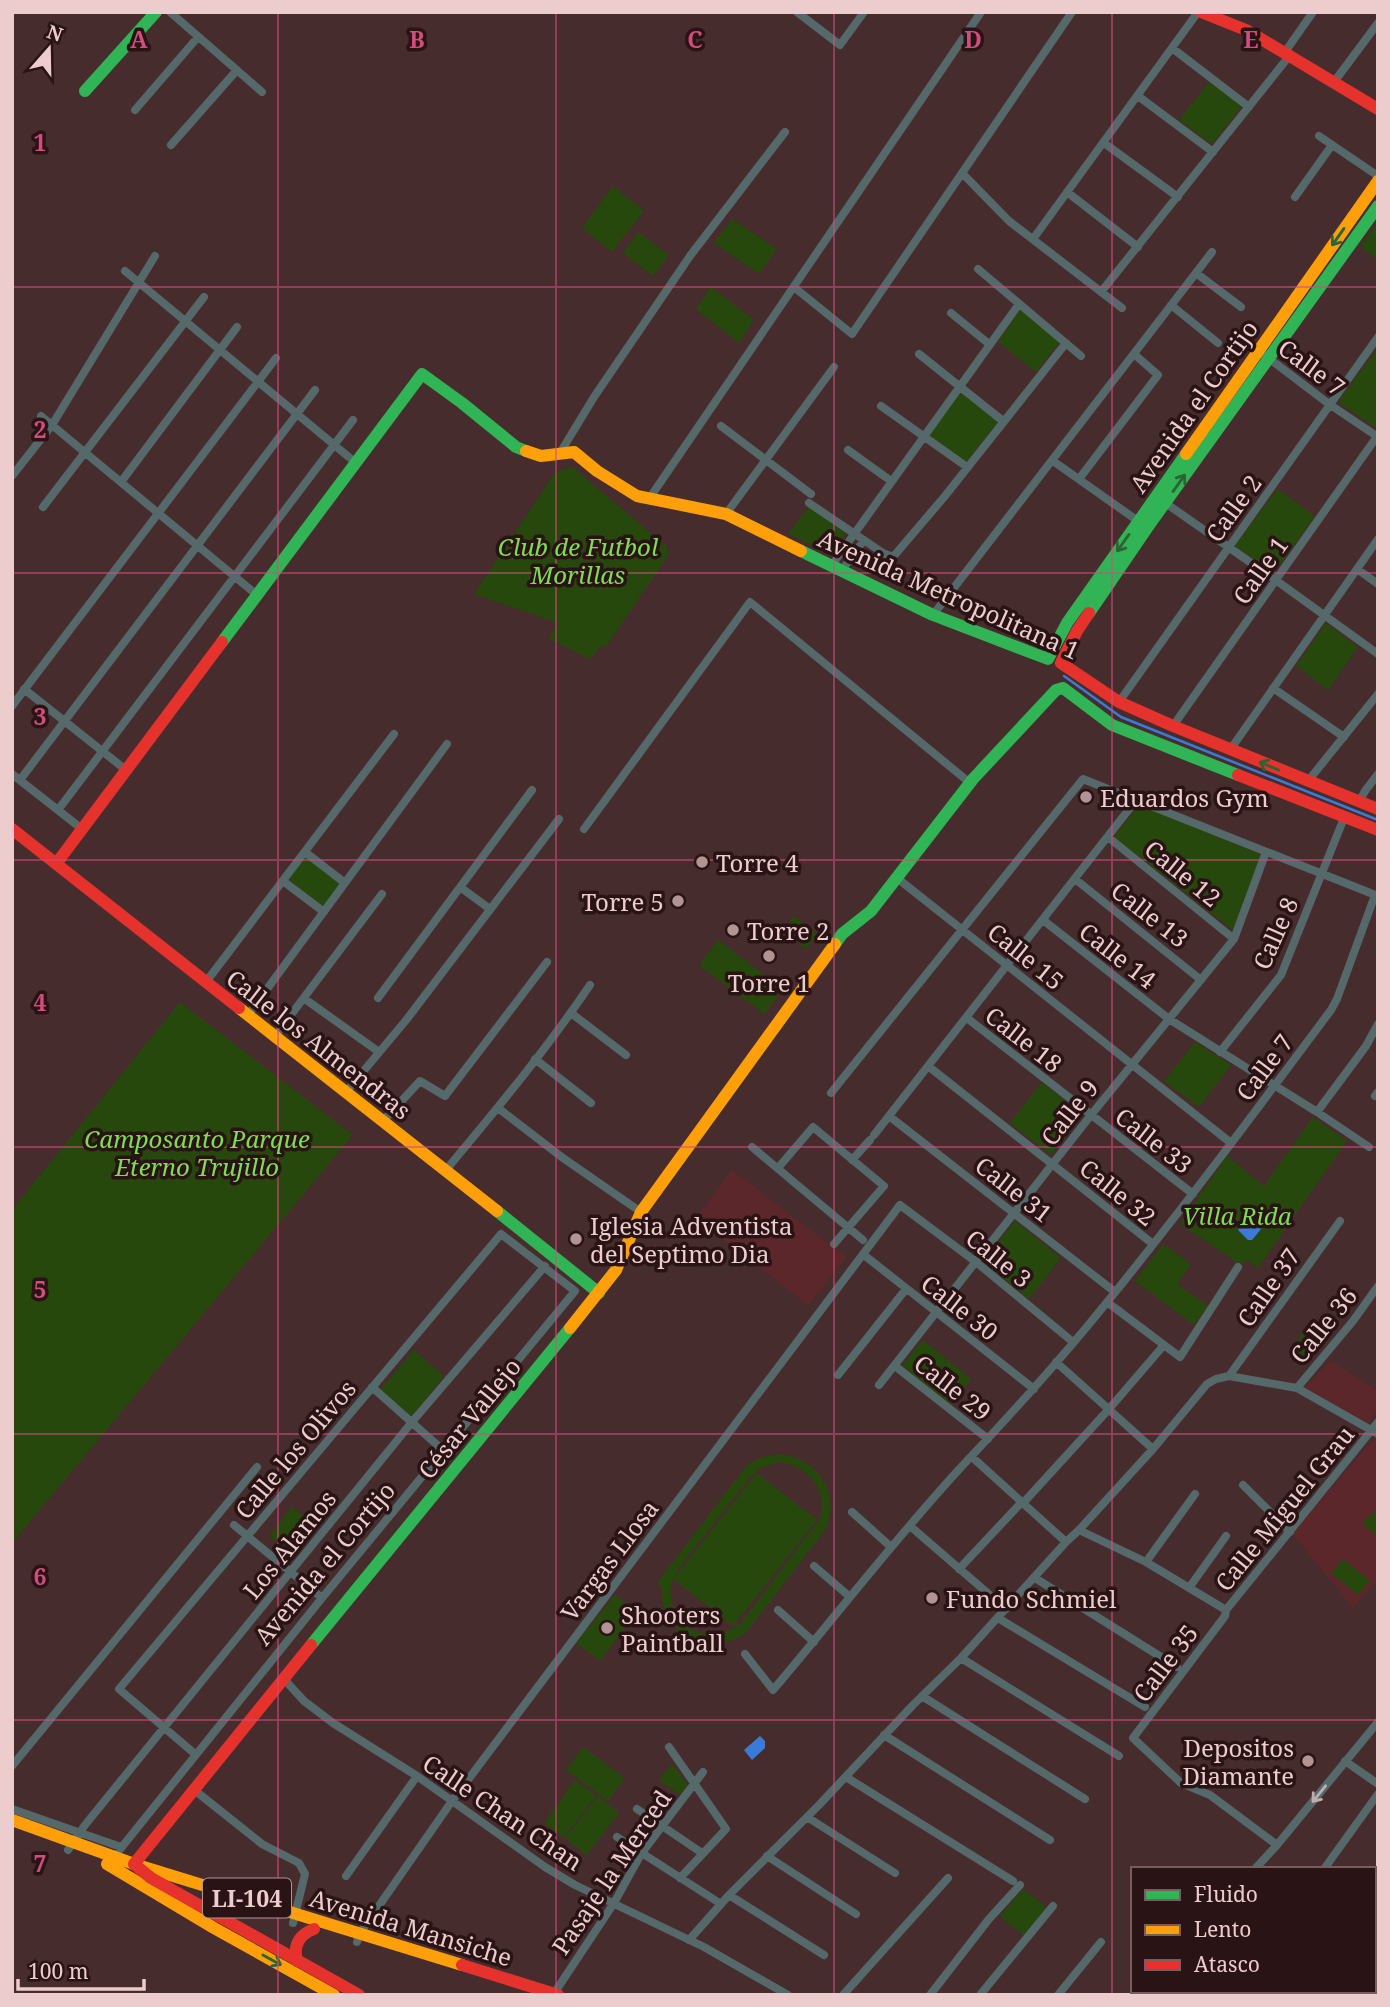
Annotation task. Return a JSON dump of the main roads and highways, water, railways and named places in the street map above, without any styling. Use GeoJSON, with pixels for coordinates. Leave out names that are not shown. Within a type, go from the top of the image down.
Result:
{"type":"FeatureCollection","features":[{"type":"Feature","properties":{"kind":"main road"},"geometry":{"type":"LineString","coordinates":[[85,91],[156,12]]}},
{"type":"Feature","properties":{"kind":"main road"},"geometry":{"type":"LineString","coordinates":[[1199,12],[1246,30],[1378,109]]}},
{"type":"Feature","properties":{"kind":"main road","name":"Avenida el Cortijo"},"geometry":{"type":"LineString","coordinates":[[1061,663],[1077,631],[1161,499],[1263,354],[1378,181]]}},
{"type":"Feature","properties":{"kind":"main road","name":"Avenida el Cortijo"},"geometry":{"type":"LineString","coordinates":[[1263,354],[1378,206]]}},
{"type":"Feature","properties":{"kind":"main road","name":"Avenida Metropolitana 1"},"geometry":{"type":"LineString","coordinates":[[57,864],[422,374],[516,447],[541,457],[574,452],[597,471],[637,496],[726,514],[933,615],[1048,659]]}},
{"type":"Feature","properties":{"kind":"main road","name":"Avenida el Cortijo"},"geometry":{"type":"LineString","coordinates":[[1048,659],[1067,623],[1138,521],[1161,499]]}},
{"type":"Feature","properties":{"kind":"main road","name":"Avenida Metropolitana 1"},"geometry":{"type":"LineString","coordinates":[[1061,663],[1119,702],[1173,726],[1227,759],[1344,818],[1378,831]]}},
{"type":"Feature","properties":{"kind":"main road","name":"César Vallejo"},"geometry":{"type":"LineString","coordinates":[[134,1864],[192,1789],[599,1293],[616,1270],[641,1212],[842,934],[871,911],[970,783],[1056,690],[1063,688],[1112,724],[1227,759]]}},
{"type":"Feature","properties":{"kind":"main road","name":"Avenida Metropolitana 1"},"geometry":{"type":"LineString","coordinates":[[1227,759],[1362,796],[1378,809]]}},
{"type":"Feature","properties":{"kind":"main road","name":"Calle los Almendras"},"geometry":{"type":"LineString","coordinates":[[12,829],[599,1293]]}},
{"type":"Feature","properties":{"kind":"main road","name":"Avenida Mansiche"},"geometry":{"type":"LineString","coordinates":[[12,1820],[294,1918],[314,1929],[358,1937]]}},
{"type":"Feature","properties":{"kind":"main road","name":"Avenida Mansiche"},"geometry":{"type":"LineString","coordinates":[[12,1830],[73,1842]]}},
{"type":"Feature","properties":{"kind":"main road"},"geometry":{"type":"LineString","coordinates":[[114,1856],[214,1928],[334,1995]]}},
{"type":"Feature","properties":{"kind":"main road","name":"Avenida Mansiche"},"geometry":{"type":"LineString","coordinates":[[114,1856],[151,1878],[453,1967],[555,1994]]}},
{"type":"Feature","properties":{"kind":"main road"},"geometry":{"type":"LineString","coordinates":[[134,1864],[151,1878],[359,1995]]}},
{"type":"Feature","properties":{"kind":"main road"},"geometry":{"type":"LineString","coordinates":[[297,1961],[297,1941],[301,1935],[314,1929]]}},
{"type":"Feature","properties":{"kind":"main road","name":"Avenida Mansiche"},"geometry":{"type":"LineString","coordinates":[[453,1967],[525,1995]]}},
{"type":"Feature","properties":{"kind":"water"},"geometry":{"type":"Polygon","coordinates":[[[1257,1222],[1262,1228],[1252,1240],[1248,1240],[1238,1230],[1241,1224],[1250,1229],[1253,1223],[1257,1222]]]}},
{"type":"Feature","properties":{"kind":"water"},"geometry":{"type":"Polygon","coordinates":[[[760,1736],[765,1741],[765,1748],[752,1760],[744,1750],[760,1736]]]}},
{"type":"Feature","properties":{"kind":"waterway"},"geometry":{"type":"LineString","coordinates":[[1064,676],[1121,717],[1378,820]]}},
{"type":"Feature","properties":{"kind":"place","name":"Eduardos Gym"},"geometry":{"type":"Point","coordinates":[1086,797]}},
{"type":"Feature","properties":{"kind":"place","name":"Torre 4"},"geometry":{"type":"Point","coordinates":[702,862]}},
{"type":"Feature","properties":{"kind":"place","name":"Torre 5"},"geometry":{"type":"Point","coordinates":[678,901]}},
{"type":"Feature","properties":{"kind":"place","name":"Torre 2"},"geometry":{"type":"Point","coordinates":[733,930]}},
{"type":"Feature","properties":{"kind":"place","name":"Torre 1"},"geometry":{"type":"Point","coordinates":[769,956]}},
{"type":"Feature","properties":{"kind":"place","name":"Iglesia Adventista del Septimo Dia"},"geometry":{"type":"Point","coordinates":[576,1239]}},
{"type":"Feature","properties":{"kind":"place","name":"Fundo Schmiel"},"geometry":{"type":"Point","coordinates":[932,1598]}},
{"type":"Feature","properties":{"kind":"place","name":"Shooters Paintball"},"geometry":{"type":"Point","coordinates":[607,1628]}},
{"type":"Feature","properties":{"kind":"place","name":"Depositos Diamante"},"geometry":{"type":"Point","coordinates":[1308,1761]}},
{"type":"Feature","properties":{"kind":"park label","name":"Club de Futbol Morillas"},"geometry":{"type":"Point","coordinates":[578,560]}},
{"type":"Feature","properties":{"kind":"park label","name":"Camposanto Parque Eterno Trujillo"},"geometry":{"type":"Point","coordinates":[197,1152]}},
{"type":"Feature","properties":{"kind":"park label","name":"Villa Rida"},"geometry":{"type":"Point","coordinates":[1237,1215]}}]}
